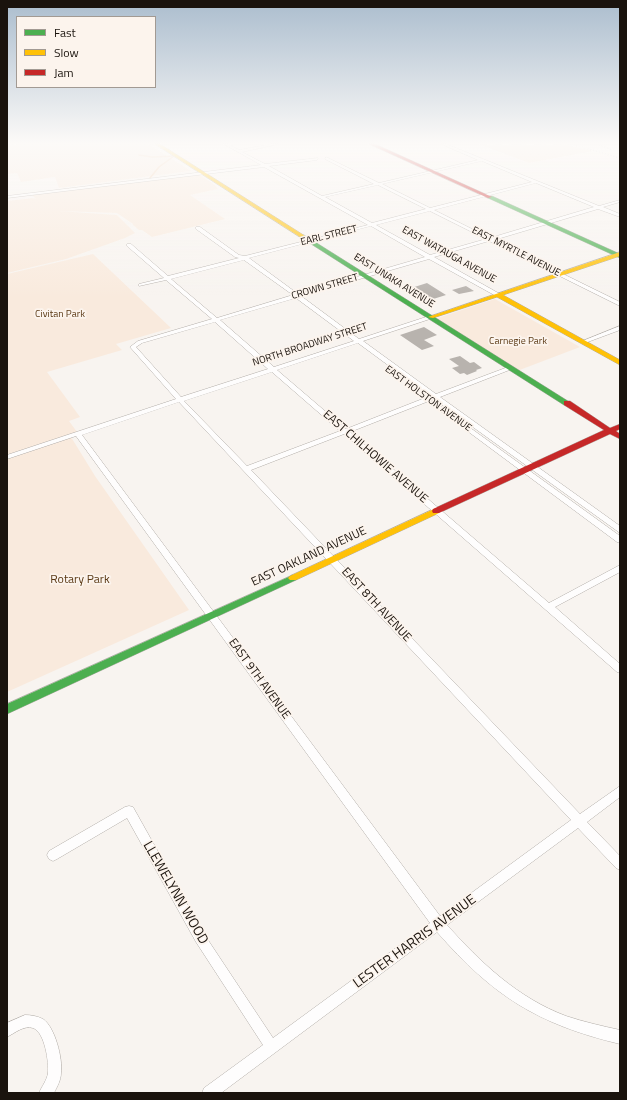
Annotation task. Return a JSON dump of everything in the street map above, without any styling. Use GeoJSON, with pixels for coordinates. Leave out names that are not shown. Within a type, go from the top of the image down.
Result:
{"type":"FeatureCollection","features":[{"type":"Feature","properties":{"kind":"main road","name":"EAST UNAKA AVENUE"},"geometry":{"type":"LineString","coordinates":[[237,195],[620,437]]}},
{"type":"Feature","properties":{"kind":"main road"},"geometry":{"type":"LineString","coordinates":[[486,195],[619,255]]}},
{"type":"Feature","properties":{"kind":"main road","name":"NORTH BROADWAY STREET"},"geometry":{"type":"LineString","coordinates":[[431,317],[619,255]]}},
{"type":"Feature","properties":{"kind":"main road","name":"EAST WATAUGA AVENUE"},"geometry":{"type":"LineString","coordinates":[[498,295],[620,363]]}},
{"type":"Feature","properties":{"kind":"main road","name":"EAST OAKLAND AVENUE"},"geometry":{"type":"LineString","coordinates":[[7,709],[212,616],[620,426]]}},
{"type":"Feature","properties":{"kind":"street"},"geometry":{"type":"LineString","coordinates":[[7,197],[20,195]]}},
{"type":"Feature","properties":{"kind":"street","name":"EAST WATAUGA AVENUE"},"geometry":{"type":"LineString","coordinates":[[319,195],[498,295]]}},
{"type":"Feature","properties":{"kind":"street"},"geometry":{"type":"LineString","coordinates":[[322,197],[329,195]]}},
{"type":"Feature","properties":{"kind":"street","name":"EAST MYRTLE AVENUE"},"geometry":{"type":"LineString","coordinates":[[401,195],[620,304]]}},
{"type":"Feature","properties":{"kind":"street","name":"EARL STREET"},"geometry":{"type":"LineString","coordinates":[[141,285],[484,195]]}},
{"type":"Feature","properties":{"kind":"street"},"geometry":{"type":"LineString","coordinates":[[568,195],[620,216]]}},
{"type":"Feature","properties":{"kind":"street","name":"CROWN STREET"},"geometry":{"type":"LineString","coordinates":[[133,347],[140,342],[620,201]]}},
{"type":"Feature","properties":{"kind":"street","name":"EAST HOLSTON AVENUE"},"geometry":{"type":"LineString","coordinates":[[198,228],[355,342],[435,397],[620,540]]}},
{"type":"Feature","properties":{"kind":"street","name":"EAST CHILHOWIE AVENUE"},"geometry":{"type":"LineString","coordinates":[[129,245],[214,320],[273,369],[620,669]]}},
{"type":"Feature","properties":{"kind":"street","name":"NORTH BROADWAY STREET"},"geometry":{"type":"LineString","coordinates":[[7,457],[431,317]]}},
{"type":"Feature","properties":{"kind":"street"},"geometry":{"type":"LineString","coordinates":[[583,342],[620,328]]}},
{"type":"Feature","properties":{"kind":"street","name":"EAST HOLSTON AVENUE"},"geometry":{"type":"LineString","coordinates":[[355,342],[428,399],[620,530]]}},
{"type":"Feature","properties":{"kind":"street","name":"EAST 8TH AVENUE"},"geometry":{"type":"LineString","coordinates":[[133,347],[180,400],[580,820],[620,864]]}},
{"type":"Feature","properties":{"kind":"street"},"geometry":{"type":"LineString","coordinates":[[246,470],[510,368]]}},
{"type":"Feature","properties":{"kind":"street","name":"EAST 9TH AVENUE"},"geometry":{"type":"LineString","coordinates":[[78,434],[439,925],[476,966],[518,998],[540,1012],[596,1033],[620,1038]]}},
{"type":"Feature","properties":{"kind":"street"},"geometry":{"type":"LineString","coordinates":[[548,607],[620,568]]}},
{"type":"Feature","properties":{"kind":"street","name":"LESTER HARRIS AVENUE"},"geometry":{"type":"LineString","coordinates":[[209,1093],[620,791]]}},
{"type":"Feature","properties":{"kind":"street","name":"LLEWELYNN WOOD"},"geometry":{"type":"LineString","coordinates":[[53,855],[129,811],[200,938],[271,1046]]}},
{"type":"Feature","properties":{"kind":"street"},"geometry":{"type":"LineString","coordinates":[[7,1030],[16,1023],[29,1020],[40,1023],[47,1033],[52,1046],[55,1075],[46,1093]]}},
{"type":"Feature","properties":{"kind":"green space"},"geometry":{"type":"Polygon","coordinates":[[[32,195],[190,195],[225,219],[152,237],[142,230],[139,230],[117,213],[59,211],[117,215],[135,233],[66,259],[7,273],[7,201],[33,198],[36,199],[32,195]]]}},
{"type":"Feature","properties":{"kind":"green space","name":"Civitan Park"},"geometry":{"type":"Polygon","coordinates":[[[93,254],[171,328],[116,344],[122,350],[47,372],[80,417],[69,421],[77,432],[7,455],[7,274],[93,254]]]}},
{"type":"Feature","properties":{"kind":"green space","name":"Carnegie Park"},"geometry":{"type":"Polygon","coordinates":[[[495,299],[580,347],[517,371],[435,319],[495,299]]]}},
{"type":"Feature","properties":{"kind":"green space","name":"Rotary Park"},"geometry":{"type":"Polygon","coordinates":[[[71,437],[95,476],[189,610],[7,692],[7,459],[71,437]]]}},
{"type":"Feature","properties":{"kind":"building"},"geometry":{"type":"Polygon","coordinates":[[[427,283],[446,295],[425,300],[408,289],[427,283]]]}},
{"type":"Feature","properties":{"kind":"building"},"geometry":{"type":"Polygon","coordinates":[[[466,286],[474,291],[459,294],[452,290],[466,286]]]}},
{"type":"Feature","properties":{"kind":"building"},"geometry":{"type":"Polygon","coordinates":[[[424,327],[437,335],[424,340],[434,346],[422,350],[400,335],[424,327]]]}},
{"type":"Feature","properties":{"kind":"building"},"geometry":{"type":"Polygon","coordinates":[[[460,356],[470,363],[474,362],[482,368],[467,375],[464,373],[460,374],[452,368],[459,366],[449,359],[460,356]]]}},
{"type":"Feature","properties":{"kind":"traffic: fast"},"geometry":{"type":"LineString","coordinates":[[490,197],[620,256]]}},
{"type":"Feature","properties":{"kind":"traffic: fast"},"geometry":{"type":"LineString","coordinates":[[302,236],[567,403]]}},
{"type":"Feature","properties":{"kind":"traffic: fast"},"geometry":{"type":"LineString","coordinates":[[7,709],[293,578]]}},
{"type":"Feature","properties":{"kind":"traffic: slow"},"geometry":{"type":"LineString","coordinates":[[238,195],[302,236]]}},
{"type":"Feature","properties":{"kind":"traffic: slow"},"geometry":{"type":"LineString","coordinates":[[431,317],[620,254]]}},
{"type":"Feature","properties":{"kind":"traffic: slow"},"geometry":{"type":"LineString","coordinates":[[498,295],[620,363]]}},
{"type":"Feature","properties":{"kind":"traffic: slow"},"geometry":{"type":"LineString","coordinates":[[293,578],[436,511]]}},
{"type":"Feature","properties":{"kind":"traffic: jam"},"geometry":{"type":"LineString","coordinates":[[486,195],[490,197]]}},
{"type":"Feature","properties":{"kind":"traffic: jam"},"geometry":{"type":"LineString","coordinates":[[567,403],[620,437]]}},
{"type":"Feature","properties":{"kind":"traffic: jam"},"geometry":{"type":"LineString","coordinates":[[436,511],[620,426]]}}]}
